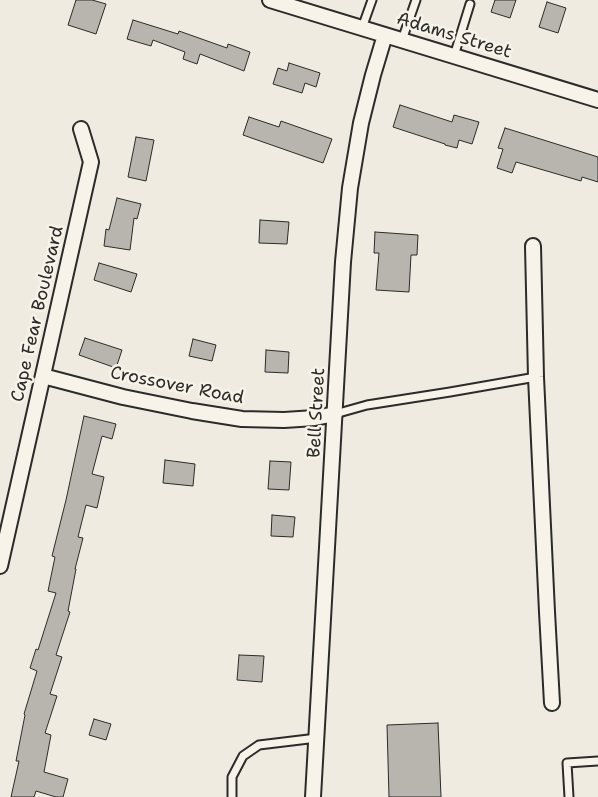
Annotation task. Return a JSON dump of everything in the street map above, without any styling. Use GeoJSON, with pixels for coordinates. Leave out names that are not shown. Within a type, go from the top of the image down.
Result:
{"type":"FeatureCollection","features":[{"type":"Feature","properties":{"kind":"street","name":"Adams Street"},"geometry":{"type":"LineString","coordinates":[[270,0],[598,100]]}},
{"type":"Feature","properties":{"kind":"street","name":"Bell Street"},"geometry":{"type":"LineString","coordinates":[[313,797],[343,262],[350,188],[361,123],[385,35]]}},
{"type":"Feature","properties":{"kind":"street","name":"Cape Fear Boulevard"},"geometry":{"type":"LineString","coordinates":[[0,566],[90,162],[81,129]]}},
{"type":"Feature","properties":{"kind":"street"},"geometry":{"type":"LineString","coordinates":[[533,246],[536,377],[546,612],[552,703]]}},
{"type":"Feature","properties":{"kind":"street","name":"Crossover Road"},"geometry":{"type":"LineString","coordinates":[[43,376],[192,412],[242,419],[284,420],[315,418],[335,414]]}},
{"type":"Feature","properties":{"kind":"lane"},"geometry":{"type":"LineString","coordinates":[[362,28],[372,0]]}},
{"type":"Feature","properties":{"kind":"lane"},"geometry":{"type":"LineString","coordinates":[[402,40],[416,0]]}},
{"type":"Feature","properties":{"kind":"lane"},"geometry":{"type":"LineString","coordinates":[[454,56],[470,4]]}},
{"type":"Feature","properties":{"kind":"lane"},"geometry":{"type":"LineString","coordinates":[[335,414],[367,405],[536,377]]}},
{"type":"Feature","properties":{"kind":"lane"},"geometry":{"type":"LineString","coordinates":[[232,797],[232,777],[243,756],[260,745],[317,738]]}},
{"type":"Feature","properties":{"kind":"lane"},"geometry":{"type":"LineString","coordinates":[[569,797],[567,763],[598,761]]}},
{"type":"Feature","properties":{"kind":"building"},"geometry":{"type":"Polygon","coordinates":[[[76,0],[92,0],[106,4],[96,34],[68,25],[76,0]]]}},
{"type":"Feature","properties":{"kind":"building"},"geometry":{"type":"Polygon","coordinates":[[[495,0],[516,0],[510,18],[491,12],[495,0]]]}},
{"type":"Feature","properties":{"kind":"building"},"geometry":{"type":"Polygon","coordinates":[[[547,2],[566,8],[558,33],[539,27],[547,2]]]}},
{"type":"Feature","properties":{"kind":"building"},"geometry":{"type":"Polygon","coordinates":[[[133,20],[178,34],[179,31],[227,48],[228,44],[250,52],[244,71],[200,54],[197,64],[183,59],[185,52],[153,40],[151,46],[127,39],[133,20]]]}},
{"type":"Feature","properties":{"kind":"building"},"geometry":{"type":"Polygon","coordinates":[[[289,63],[320,73],[316,87],[305,83],[302,93],[273,84],[278,68],[287,71],[289,63]]]}},
{"type":"Feature","properties":{"kind":"building"},"geometry":{"type":"Polygon","coordinates":[[[400,105],[452,122],[454,115],[479,122],[472,144],[459,140],[457,148],[393,127],[400,105]]]}},
{"type":"Feature","properties":{"kind":"building"},"geometry":{"type":"Polygon","coordinates":[[[249,117],[279,127],[281,121],[332,139],[323,163],[243,135],[249,117]]]}},
{"type":"Feature","properties":{"kind":"building"},"geometry":{"type":"Polygon","coordinates":[[[505,128],[598,157],[598,182],[582,177],[581,181],[516,162],[512,173],[497,168],[503,149],[498,148],[505,128]]]}},
{"type":"Feature","properties":{"kind":"building"},"geometry":{"type":"Polygon","coordinates":[[[136,137],[154,140],[146,181],[128,177],[136,137]]]}},
{"type":"Feature","properties":{"kind":"building"},"geometry":{"type":"Polygon","coordinates":[[[117,198],[141,204],[137,219],[134,218],[130,250],[104,246],[106,229],[109,230],[117,198]]]}},
{"type":"Feature","properties":{"kind":"building"},"geometry":{"type":"Polygon","coordinates":[[[260,220],[289,222],[287,244],[259,243],[260,220]]]}},
{"type":"Feature","properties":{"kind":"building"},"geometry":{"type":"Polygon","coordinates":[[[375,232],[418,235],[417,255],[411,255],[409,292],[376,290],[379,253],[374,253],[375,232]]]}},
{"type":"Feature","properties":{"kind":"building"},"geometry":{"type":"Polygon","coordinates":[[[99,263],[137,274],[131,292],[94,280],[99,263]]]}},
{"type":"Feature","properties":{"kind":"building"},"geometry":{"type":"Polygon","coordinates":[[[85,338],[122,350],[116,368],[79,355],[85,338]]]}},
{"type":"Feature","properties":{"kind":"building"},"geometry":{"type":"Polygon","coordinates":[[[193,339],[216,345],[212,361],[189,356],[193,339]]]}},
{"type":"Feature","properties":{"kind":"building"},"geometry":{"type":"Polygon","coordinates":[[[266,350],[289,352],[288,373],[265,372],[266,350]]]}},
{"type":"Feature","properties":{"kind":"building"},"geometry":{"type":"Polygon","coordinates":[[[84,416],[116,424],[112,439],[102,436],[92,474],[104,477],[97,508],[86,505],[78,537],[83,538],[75,569],[68,611],[70,612],[56,655],[62,657],[50,694],[57,696],[45,733],[51,735],[44,772],[68,779],[63,797],[56,797],[36,791],[34,797],[11,797],[19,761],[16,761],[24,714],[37,671],[30,668],[36,649],[38,650],[56,593],[48,591],[55,557],[52,556],[84,416]]]}},
{"type":"Feature","properties":{"kind":"building"},"geometry":{"type":"Polygon","coordinates":[[[165,460],[195,464],[193,486],[163,483],[165,460]]]}},
{"type":"Feature","properties":{"kind":"building"},"geometry":{"type":"Polygon","coordinates":[[[270,461],[291,462],[289,490],[268,489],[270,461]]]}},
{"type":"Feature","properties":{"kind":"building"},"geometry":{"type":"Polygon","coordinates":[[[272,515],[295,517],[293,537],[271,536],[272,515]]]}},
{"type":"Feature","properties":{"kind":"building"},"geometry":{"type":"Polygon","coordinates":[[[239,655],[264,656],[262,682],[237,680],[239,655]]]}},
{"type":"Feature","properties":{"kind":"building"},"geometry":{"type":"Polygon","coordinates":[[[94,719],[111,724],[106,740],[89,735],[94,719]]]}},
{"type":"Feature","properties":{"kind":"building"},"geometry":{"type":"Polygon","coordinates":[[[438,723],[441,797],[389,797],[387,725],[438,723]]]}}]}
